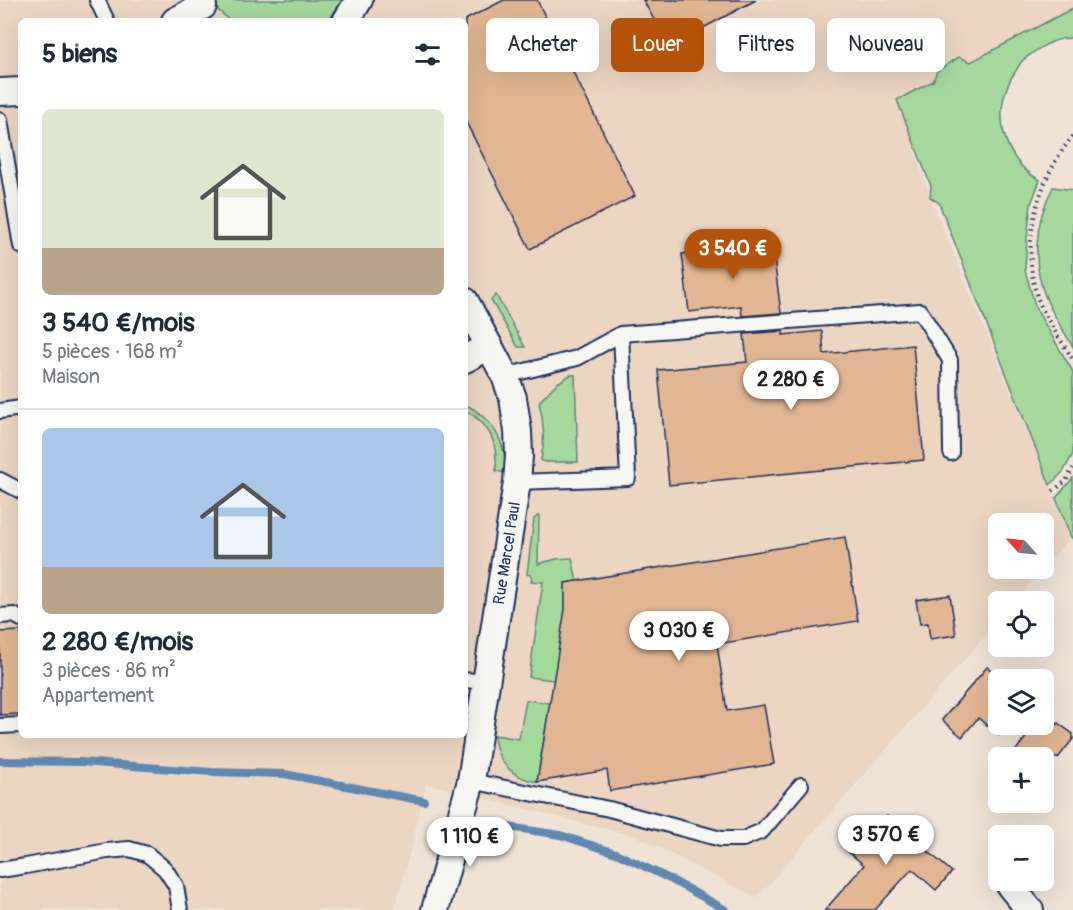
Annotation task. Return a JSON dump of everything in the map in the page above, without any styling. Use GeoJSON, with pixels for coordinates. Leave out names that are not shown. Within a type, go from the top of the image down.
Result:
{"type":"FeatureCollection","features":[{"type":"Feature","properties":{"kind":"street"},"geometry":{"type":"LineString","coordinates":[[348,18],[359,0]]}},
{"type":"Feature","properties":{"kind":"street"},"geometry":{"type":"LineString","coordinates":[[183,18],[206,9]]}},
{"type":"Feature","properties":{"kind":"street"},"geometry":{"type":"LineString","coordinates":[[0,93],[18,91]]}},
{"type":"Feature","properties":{"kind":"street","name":"Rue Marcel Paul"},"geometry":{"type":"LineString","coordinates":[[435,910],[471,781],[476,681],[517,482],[519,456],[513,398],[505,376],[468,307]]}},
{"type":"Feature","properties":{"kind":"street"},"geometry":{"type":"LineString","coordinates":[[468,357],[489,346]]}},
{"type":"Feature","properties":{"kind":"street"},"geometry":{"type":"LineString","coordinates":[[1014,891],[1030,910]]}},
{"type":"Feature","properties":{"kind":"lane"},"geometry":{"type":"LineString","coordinates":[[97,0],[106,18]]}},
{"type":"Feature","properties":{"kind":"lane"},"geometry":{"type":"LineString","coordinates":[[0,120],[6,194],[18,236]]}},
{"type":"Feature","properties":{"kind":"lane"},"geometry":{"type":"LineString","coordinates":[[505,376],[577,358],[621,334],[920,311],[950,360],[951,453]]}},
{"type":"Feature","properties":{"kind":"lane"},"geometry":{"type":"LineString","coordinates":[[517,482],[628,478],[621,334]]}},
{"type":"Feature","properties":{"kind":"lane"},"geometry":{"type":"LineString","coordinates":[[0,411],[18,408]]}},
{"type":"Feature","properties":{"kind":"lane"},"geometry":{"type":"LineString","coordinates":[[0,480],[18,489]]}},
{"type":"Feature","properties":{"kind":"lane"},"geometry":{"type":"LineString","coordinates":[[0,615],[18,617]]}},
{"type":"Feature","properties":{"kind":"lane"},"geometry":{"type":"LineString","coordinates":[[0,726],[18,725]]}},
{"type":"Feature","properties":{"kind":"lane"},"geometry":{"type":"LineString","coordinates":[[471,781],[609,809],[721,839],[743,839],[762,831],[801,786]]}},
{"type":"Feature","properties":{"kind":"lane"},"geometry":{"type":"LineString","coordinates":[[0,870],[129,849],[147,854],[165,869],[176,886],[180,910]]}},
{"type":"Feature","properties":{"kind":"path"},"geometry":{"type":"LineString","coordinates":[[1073,136],[1044,182],[1034,214],[1030,247],[1037,297],[1073,360]]}},
{"type":"Feature","properties":{"kind":"path"},"geometry":{"type":"LineString","coordinates":[[1053,491],[1066,481],[1073,468]]}},
{"type":"Feature","properties":{"kind":"shaded area"},"geometry":{"type":"Polygon","coordinates":[[[0,0],[1073,0],[1073,8],[898,100],[930,197],[1071,537],[1054,557],[1054,513],[988,513],[988,579],[1034,579],[1024,591],[988,591],[988,633],[757,898],[638,837],[426,784],[394,910],[0,910],[0,0]]]}},
{"type":"Feature","properties":{"kind":"green space"},"geometry":{"type":"Polygon","coordinates":[[[212,0],[343,0],[330,18],[227,18],[216,8],[212,0]]]}},
{"type":"Feature","properties":{"kind":"green space"},"geometry":{"type":"Polygon","coordinates":[[[1073,8],[1073,38],[1048,44],[1023,60],[1008,86],[1003,101],[1002,116],[1003,131],[1008,146],[1026,171],[1040,180],[1031,204],[1025,270],[1036,309],[1073,374],[1073,454],[1063,472],[1050,485],[939,203],[930,197],[931,186],[897,100],[933,81],[937,72],[945,72],[945,66],[959,57],[971,62],[1073,8]]]}},
{"type":"Feature","properties":{"kind":"green space"},"geometry":{"type":"Polygon","coordinates":[[[1053,187],[1073,190],[1073,347],[1048,303],[1037,260],[1042,215],[1053,187]]]}},
{"type":"Feature","properties":{"kind":"green space"},"geometry":{"type":"Polygon","coordinates":[[[496,295],[525,347],[518,347],[491,300],[496,295]]]}},
{"type":"Feature","properties":{"kind":"green space"},"geometry":{"type":"Polygon","coordinates":[[[570,375],[575,375],[578,462],[544,462],[541,460],[543,431],[539,402],[556,384],[570,375]]]}},
{"type":"Feature","properties":{"kind":"green space"},"geometry":{"type":"Polygon","coordinates":[[[468,406],[483,417],[496,432],[504,451],[506,473],[496,471],[496,451],[491,435],[474,415],[468,412],[468,406]]]}},
{"type":"Feature","properties":{"kind":"green space"},"geometry":{"type":"Polygon","coordinates":[[[1073,478],[1073,539],[1056,498],[1073,478]]]}},
{"type":"Feature","properties":{"kind":"green space"},"geometry":{"type":"Polygon","coordinates":[[[539,515],[538,564],[572,558],[577,581],[554,680],[529,677],[543,582],[531,581],[532,576],[527,574],[534,519],[539,515]]]}},
{"type":"Feature","properties":{"kind":"green space"},"geometry":{"type":"Polygon","coordinates":[[[526,700],[550,703],[537,782],[520,776],[507,767],[495,745],[494,735],[519,739],[526,700]]]}},
{"type":"Feature","properties":{"kind":"building"},"geometry":{"type":"Polygon","coordinates":[[[504,0],[537,0],[546,18],[486,18],[486,72],[573,72],[635,196],[530,249],[468,126],[468,18],[504,0]]]}},
{"type":"Feature","properties":{"kind":"building"},"geometry":{"type":"Polygon","coordinates":[[[643,0],[756,0],[722,18],[716,18],[716,21],[704,27],[704,18],[653,18],[643,0]]]}},
{"type":"Feature","properties":{"kind":"building"},"geometry":{"type":"Polygon","coordinates":[[[772,243],[781,313],[742,316],[741,306],[689,312],[682,254],[772,243]]]}},
{"type":"Feature","properties":{"kind":"building"},"geometry":{"type":"Polygon","coordinates":[[[783,331],[783,335],[822,331],[824,354],[913,345],[924,460],[669,485],[658,370],[747,362],[744,334],[783,331]]]}},
{"type":"Feature","properties":{"kind":"building"},"geometry":{"type":"Polygon","coordinates":[[[845,537],[858,621],[717,644],[727,711],[764,705],[774,764],[610,791],[607,770],[537,782],[565,609],[565,583],[845,537]]]}},
{"type":"Feature","properties":{"kind":"building"},"geometry":{"type":"Polygon","coordinates":[[[950,595],[956,635],[930,639],[928,623],[920,624],[916,600],[950,595]]]}},
{"type":"Feature","properties":{"kind":"building"},"geometry":{"type":"Polygon","coordinates":[[[18,631],[18,714],[0,715],[0,632],[18,631]]]}},
{"type":"Feature","properties":{"kind":"building"},"geometry":{"type":"Polygon","coordinates":[[[987,667],[990,669],[988,726],[978,718],[962,737],[942,720],[987,667]]]}},
{"type":"Feature","properties":{"kind":"building"},"geometry":{"type":"Polygon","coordinates":[[[1058,723],[1073,734],[1073,739],[1058,758],[1054,758],[1054,747],[1018,747],[1028,735],[1054,735],[1054,728],[1058,723]]]}},
{"type":"Feature","properties":{"kind":"building"},"geometry":{"type":"Polygon","coordinates":[[[887,816],[952,872],[936,890],[912,869],[875,910],[825,910],[864,865],[845,849],[870,819],[878,826],[887,816]]]}},
{"type":"Feature","properties":{"kind":"waterway"},"geometry":{"type":"LineString","coordinates":[[0,761],[81,762],[211,772],[284,774],[424,801]]}},
{"type":"Feature","properties":{"kind":"waterway"},"geometry":{"type":"LineString","coordinates":[[484,823],[560,835],[616,853],[726,910]]}}]}
